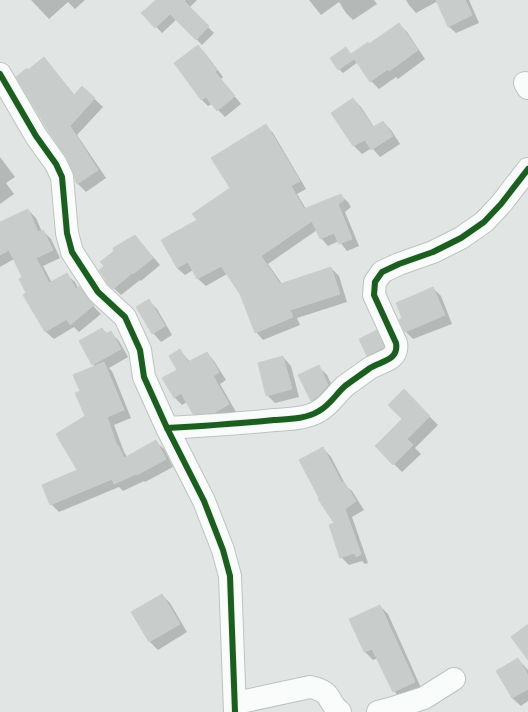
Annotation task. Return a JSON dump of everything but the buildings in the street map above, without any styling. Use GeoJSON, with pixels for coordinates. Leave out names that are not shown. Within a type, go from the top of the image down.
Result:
{"type":"FeatureCollection","features":[{"type":"Feature","properties":{"kind":"street"},"geometry":{"type":"LineString","coordinates":[[0,74],[36,136],[56,164],[62,177],[67,233],[72,252],[98,292],[125,317],[140,350],[144,377],[167,428],[204,501],[223,550],[230,576],[235,707],[310,687],[322,689],[340,712]]}},
{"type":"Feature","properties":{"kind":"street"},"geometry":{"type":"LineString","coordinates":[[167,428],[292,419],[318,412],[332,401],[344,387],[376,364],[392,358],[397,350],[396,343],[374,295],[375,282],[382,272],[461,238],[484,222],[528,169]]}},
{"type":"Feature","properties":{"kind":"street"},"geometry":{"type":"LineString","coordinates":[[378,712],[390,710],[424,698],[454,679]]}},
{"type":"Feature","properties":{"kind":"cycle path"},"geometry":{"type":"LineString","coordinates":[[0,74],[36,136],[56,164],[62,177],[67,233],[72,252],[98,292],[125,317],[140,350],[144,377],[167,428],[204,501],[223,550],[230,576],[235,712]]}},
{"type":"Feature","properties":{"kind":"cycle path"},"geometry":{"type":"LineString","coordinates":[[167,428],[297,418],[309,416],[323,409],[345,386],[370,368],[389,359],[395,353],[396,343],[374,295],[375,282],[382,272],[399,264],[433,252],[461,238],[484,222],[501,204],[528,169]]}}]}
